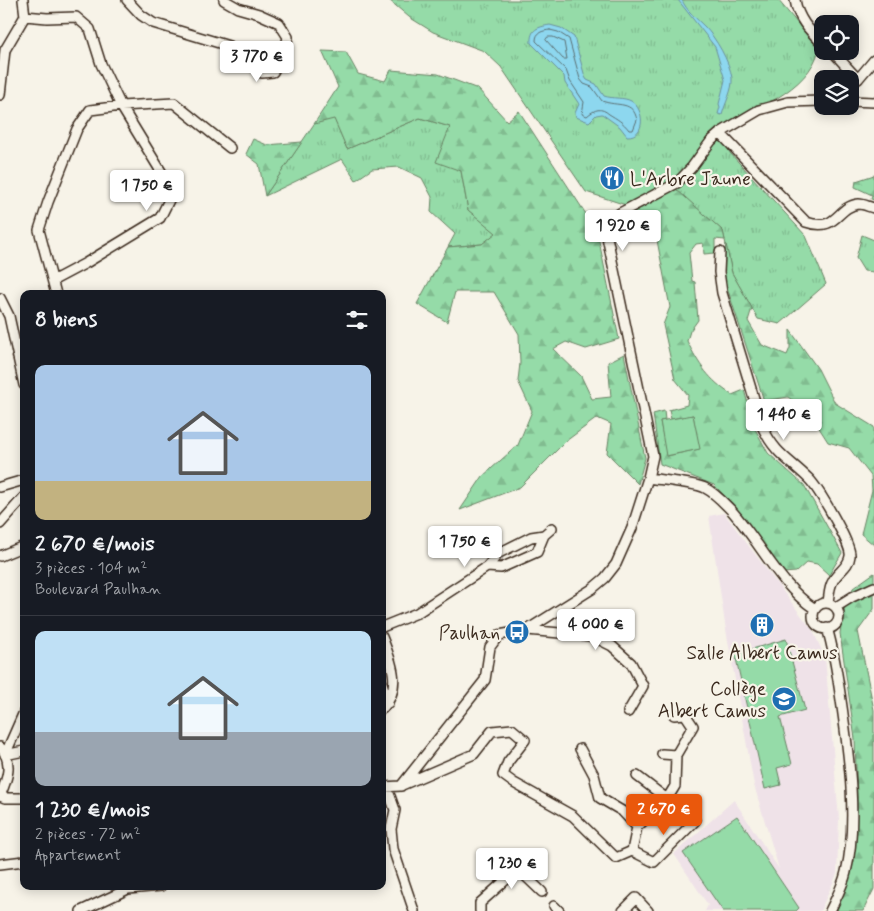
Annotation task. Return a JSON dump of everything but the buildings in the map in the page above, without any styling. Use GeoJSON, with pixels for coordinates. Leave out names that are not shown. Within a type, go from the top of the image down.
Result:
{"type":"FeatureCollection","features":[{"type":"Feature","properties":{"kind":"street"},"geometry":{"type":"LineString","coordinates":[[0,95],[5,50],[25,16],[23,0]]}},
{"type":"Feature","properties":{"kind":"street"},"geometry":{"type":"LineString","coordinates":[[128,0],[141,15],[153,23],[229,46],[262,73],[273,72],[286,51],[288,37],[279,24],[259,14],[238,8],[224,0]]}},
{"type":"Feature","properties":{"kind":"street"},"geometry":{"type":"LineString","coordinates":[[795,0],[799,16],[814,36]]}},
{"type":"Feature","properties":{"kind":"street"},"geometry":{"type":"LineString","coordinates":[[25,16],[47,18],[76,17],[90,29],[101,64],[120,106],[165,178],[169,200],[160,218],[54,280]]}},
{"type":"Feature","properties":{"kind":"street"},"geometry":{"type":"LineString","coordinates":[[859,76],[874,60]]}},
{"type":"Feature","properties":{"kind":"street"},"geometry":{"type":"LineString","coordinates":[[527,630],[592,590],[616,564],[632,528],[653,456],[606,232],[612,221],[620,213],[677,183],[692,167],[711,141],[720,133],[759,110],[788,102],[814,101]]}},
{"type":"Feature","properties":{"kind":"street"},"geometry":{"type":"LineString","coordinates":[[859,101],[874,102]]}},
{"type":"Feature","properties":{"kind":"street"},"geometry":{"type":"LineString","coordinates":[[55,290],[39,230],[77,128],[90,110],[174,103],[230,148]]}},
{"type":"Feature","properties":{"kind":"street"},"geometry":{"type":"LineString","coordinates":[[720,133],[806,222],[817,226],[833,221],[852,205],[861,204],[874,208]]}},
{"type":"Feature","properties":{"kind":"street"},"geometry":{"type":"LineString","coordinates":[[720,252],[719,272],[722,293],[768,440],[780,455],[810,480],[845,538],[850,550],[848,562],[833,580],[832,605],[838,611],[838,620],[832,627],[827,628],[820,627],[814,621],[815,609],[820,605],[832,605],[874,587]]}},
{"type":"Feature","properties":{"kind":"street"},"geometry":{"type":"LineString","coordinates":[[0,298],[9,316],[20,367]]}},
{"type":"Feature","properties":{"kind":"street"},"geometry":{"type":"LineString","coordinates":[[648,478],[704,487],[718,496],[741,521],[791,589],[803,601],[815,609]]}},
{"type":"Feature","properties":{"kind":"street"},"geometry":{"type":"LineString","coordinates":[[0,487],[20,481]]}},
{"type":"Feature","properties":{"kind":"street"},"geometry":{"type":"LineString","coordinates":[[0,524],[20,502]]}},
{"type":"Feature","properties":{"kind":"street"},"geometry":{"type":"LineString","coordinates":[[487,568],[501,568],[537,552],[544,535],[552,528]]}},
{"type":"Feature","properties":{"kind":"street"},"geometry":{"type":"LineString","coordinates":[[386,626],[417,614],[487,568],[499,553],[531,537],[544,535]]}},
{"type":"Feature","properties":{"kind":"street"},"geometry":{"type":"LineString","coordinates":[[0,556],[20,548]]}},
{"type":"Feature","properties":{"kind":"street"},"geometry":{"type":"LineString","coordinates":[[827,628],[837,666],[848,750],[851,808],[846,872],[839,894],[830,911]]}},
{"type":"Feature","properties":{"kind":"street"},"geometry":{"type":"LineString","coordinates":[[401,786],[485,680],[490,647],[499,635],[527,630],[592,636],[612,646],[631,663],[643,686],[628,712]]}},
{"type":"Feature","properties":{"kind":"street"},"geometry":{"type":"LineString","coordinates":[[386,650],[395,683],[393,694],[386,704]]}},
{"type":"Feature","properties":{"kind":"street"},"geometry":{"type":"LineString","coordinates":[[632,851],[637,827],[667,799],[675,786],[676,755],[693,726],[685,714],[674,715]]}},
{"type":"Feature","properties":{"kind":"street"},"geometry":{"type":"LineString","coordinates":[[2,751],[20,719]]}},
{"type":"Feature","properties":{"kind":"street"},"geometry":{"type":"LineString","coordinates":[[386,788],[401,786],[474,754],[492,731],[512,729],[524,740],[508,762],[503,775],[574,816],[616,858],[632,851]]}},
{"type":"Feature","properties":{"kind":"street"},"geometry":{"type":"LineString","coordinates":[[580,749],[594,775],[600,798],[622,811],[637,827]]}},
{"type":"Feature","properties":{"kind":"street"},"geometry":{"type":"LineString","coordinates":[[2,751],[20,751]]}},
{"type":"Feature","properties":{"kind":"street"},"geometry":{"type":"LineString","coordinates":[[2,751],[9,769],[0,796],[20,798]]}},
{"type":"Feature","properties":{"kind":"street"},"geometry":{"type":"LineString","coordinates":[[662,754],[676,755]]}},
{"type":"Feature","properties":{"kind":"street"},"geometry":{"type":"LineString","coordinates":[[637,776],[667,799]]}},
{"type":"Feature","properties":{"kind":"street"},"geometry":{"type":"LineString","coordinates":[[386,792],[390,796],[395,810],[392,829],[393,849],[414,911]]}},
{"type":"Feature","properties":{"kind":"street"},"geometry":{"type":"LineString","coordinates":[[632,851],[654,862],[695,821]]}},
{"type":"Feature","properties":{"kind":"street"},"geometry":{"type":"LineString","coordinates":[[0,864],[20,862]]}},
{"type":"Feature","properties":{"kind":"street"},"geometry":{"type":"LineString","coordinates":[[480,911],[480,903],[518,869],[542,892]]}},
{"type":"Feature","properties":{"kind":"street"},"geometry":{"type":"LineString","coordinates":[[81,911],[126,890]]}},
{"type":"Feature","properties":{"kind":"street"},"geometry":{"type":"LineString","coordinates":[[623,911],[636,898],[648,911]]}},
{"type":"Feature","properties":{"kind":"shaded area","name":"Collège Albert Camus"},"geometry":{"type":"Polygon","coordinates":[[[724,513],[813,631],[825,657],[839,819],[837,874],[820,911],[705,911],[708,905],[674,854],[734,800],[779,869],[754,785],[725,624],[709,516],[724,513]]]}},
{"type":"Feature","properties":{"kind":"green space"},"geometry":{"type":"Polygon","coordinates":[[[389,0],[778,0],[814,43],[813,64],[804,77],[778,98],[719,130],[730,153],[806,236],[826,284],[780,324],[758,319],[732,273],[723,231],[669,184],[629,206],[586,192],[501,67],[484,51],[433,32],[409,17],[389,0]]]}},
{"type":"Feature","properties":{"kind":"green space"},"geometry":{"type":"Polygon","coordinates":[[[322,51],[346,52],[358,74],[385,81],[391,70],[438,74],[478,89],[507,121],[519,111],[597,231],[619,339],[586,349],[566,342],[553,349],[581,376],[592,399],[611,397],[608,362],[624,354],[645,458],[638,484],[607,453],[611,424],[597,418],[566,441],[520,487],[460,510],[483,476],[518,445],[532,411],[518,381],[520,363],[519,334],[494,292],[455,292],[447,322],[417,304],[448,247],[482,244],[496,233],[468,210],[461,171],[436,162],[450,127],[420,118],[347,149],[334,119],[314,124],[338,87],[322,51]]]}},
{"type":"Feature","properties":{"kind":"green space"},"geometry":{"type":"Polygon","coordinates":[[[334,118],[347,149],[420,118],[450,127],[468,210],[497,233],[482,244],[448,247],[455,234],[431,212],[432,197],[422,178],[399,167],[372,169],[356,180],[342,159],[265,196],[314,124],[334,118]]]}},
{"type":"Feature","properties":{"kind":"green space"},"geometry":{"type":"Polygon","coordinates":[[[253,139],[267,145],[302,142],[265,196],[259,164],[246,154],[253,139]]]}},
{"type":"Feature","properties":{"kind":"green space"},"geometry":{"type":"Polygon","coordinates":[[[874,175],[874,200],[871,199],[872,195],[855,187],[856,181],[874,175]]]}},
{"type":"Feature","properties":{"kind":"green space"},"geometry":{"type":"Polygon","coordinates":[[[676,189],[723,231],[725,240],[715,239],[715,253],[704,254],[703,243],[696,244],[689,253],[692,281],[695,282],[698,320],[690,331],[687,341],[700,365],[717,384],[732,395],[744,390],[755,429],[768,453],[804,485],[842,553],[829,575],[817,564],[807,562],[796,572],[783,573],[730,501],[714,485],[660,464],[653,414],[664,411],[665,420],[660,421],[667,456],[699,449],[693,415],[671,419],[669,410],[687,405],[688,395],[675,379],[663,325],[670,307],[655,230],[631,229],[626,216],[676,189]]]}},
{"type":"Feature","properties":{"kind":"green space"},"geometry":{"type":"Polygon","coordinates":[[[862,235],[874,240],[874,272],[864,271],[856,258],[862,235]]]}},
{"type":"Feature","properties":{"kind":"green space"},"geometry":{"type":"Polygon","coordinates":[[[726,244],[732,273],[752,308],[748,321],[762,345],[787,355],[790,348],[790,330],[818,369],[835,403],[874,427],[874,545],[861,534],[872,490],[871,476],[849,448],[828,442],[809,412],[788,397],[764,401],[722,272],[726,244]]]}},
{"type":"Feature","properties":{"kind":"green space"},"geometry":{"type":"Polygon","coordinates":[[[693,415],[700,449],[666,456],[660,421],[693,415]]]}},
{"type":"Feature","properties":{"kind":"green space"},"geometry":{"type":"Polygon","coordinates":[[[874,573],[874,609],[858,631],[874,710],[874,889],[863,911],[837,911],[854,856],[857,797],[855,739],[840,633],[844,610],[853,588],[874,573]]]}},
{"type":"Feature","properties":{"kind":"green space"},"geometry":{"type":"Polygon","coordinates":[[[786,639],[805,710],[780,717],[792,764],[777,768],[781,785],[765,789],[735,654],[786,639]]]}},
{"type":"Feature","properties":{"kind":"green space"},"geometry":{"type":"Polygon","coordinates":[[[737,816],[799,908],[796,911],[723,911],[683,853],[737,816]]]}},
{"type":"Feature","properties":{"kind":"water"},"geometry":{"type":"Polygon","coordinates":[[[678,0],[682,0],[689,11],[709,31],[722,50],[731,72],[732,83],[722,115],[718,114],[725,80],[715,47],[678,0]]]}},
{"type":"Feature","properties":{"kind":"water"},"geometry":{"type":"Polygon","coordinates":[[[550,25],[561,28],[574,37],[585,77],[596,84],[604,96],[622,98],[636,105],[641,116],[638,132],[627,136],[620,127],[602,114],[596,115],[589,122],[576,117],[575,113],[579,104],[565,83],[564,76],[531,43],[533,32],[550,25]]]}},
{"type":"Feature","properties":{"kind":"place","name":"L'Arbre Jaune"},"geometry":{"type":"Point","coordinates":[612,178]}},
{"type":"Feature","properties":{"kind":"place","name":"Salle Albert Camus"},"geometry":{"type":"Point","coordinates":[762,625]}},
{"type":"Feature","properties":{"kind":"place","name":"Paulhan"},"geometry":{"type":"Point","coordinates":[517,632]}},
{"type":"Feature","properties":{"kind":"place","name":"Collège Albert Camus"},"geometry":{"type":"Point","coordinates":[784,699]}}]}
